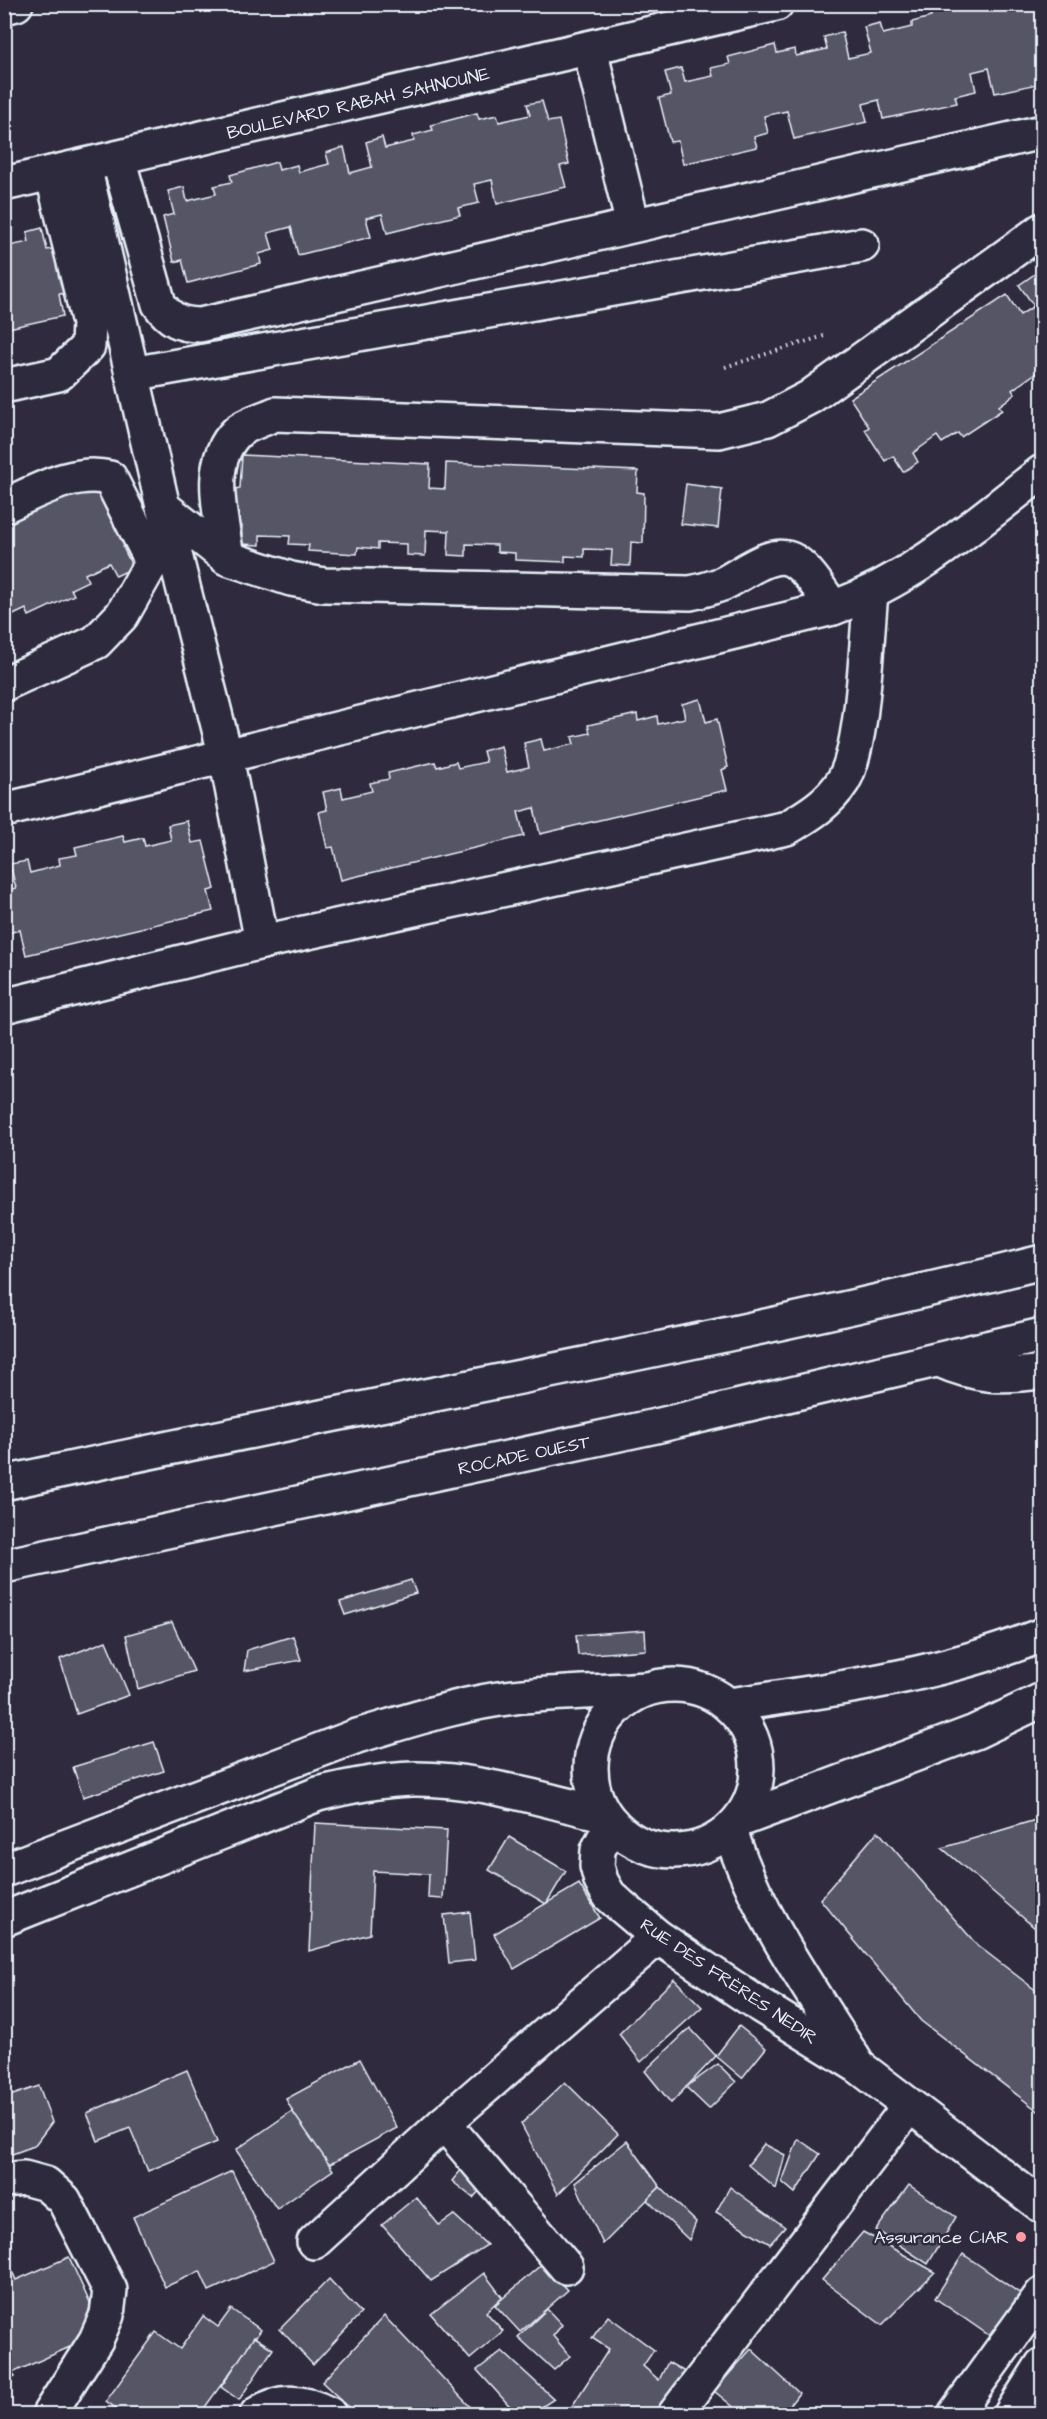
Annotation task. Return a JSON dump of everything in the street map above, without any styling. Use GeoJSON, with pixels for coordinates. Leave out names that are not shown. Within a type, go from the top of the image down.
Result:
{"type":"FeatureCollection","features":[{"type":"Feature","properties":{"kind":"main road"},"geometry":{"type":"LineString","coordinates":[[4,7],[16,4]]}},
{"type":"Feature","properties":{"kind":"main road","name":"BOULEVARD RABAH SAHNOUNE"},"geometry":{"type":"LineString","coordinates":[[4,184],[590,50],[703,12],[776,4]]}},
{"type":"Feature","properties":{"kind":"main road"},"geometry":{"type":"LineString","coordinates":[[590,50],[633,225]]}},
{"type":"Feature","properties":{"kind":"main road"},"geometry":{"type":"LineString","coordinates":[[118,158],[159,304],[168,316],[184,325],[200,325],[1042,132]]}},
{"type":"Feature","properties":{"kind":"main road"},"geometry":{"type":"LineString","coordinates":[[84,166],[166,520],[226,757],[262,942]]}},
{"type":"Feature","properties":{"kind":"main road"},"geometry":{"type":"LineString","coordinates":[[4,386],[59,374],[88,346],[90,323],[52,173]]}},
{"type":"Feature","properties":{"kind":"main road"},"geometry":{"type":"LineString","coordinates":[[227,558],[217,487],[219,459],[238,432],[275,414],[719,431],[768,419],[810,397],[1042,230]]}},
{"type":"Feature","properties":{"kind":"main road"},"geometry":{"type":"LineString","coordinates":[[132,374],[861,245]]}},
{"type":"Feature","properties":{"kind":"main road"},"geometry":{"type":"LineString","coordinates":[[4,810],[833,608],[871,594],[915,570],[1042,472]]}},
{"type":"Feature","properties":{"kind":"main road"},"geometry":{"type":"LineString","coordinates":[[4,506],[76,477],[92,474],[110,478],[153,563]]}},
{"type":"Feature","properties":{"kind":"main road"},"geometry":{"type":"LineString","coordinates":[[166,520],[227,558],[291,579],[324,585],[690,593],[722,584],[766,561],[780,557],[793,560],[804,570],[833,608]]}},
{"type":"Feature","properties":{"kind":"main road"},"geometry":{"type":"LineString","coordinates":[[4,684],[96,642],[123,615],[153,563],[166,520]]}},
{"type":"Feature","properties":{"kind":"main road"},"geometry":{"type":"LineString","coordinates":[[4,1006],[262,942],[787,828],[820,809],[844,780],[856,745],[871,594]]}},
{"type":"Feature","properties":{"kind":"main road"},"geometry":{"type":"LineString","coordinates":[[4,1483],[880,1303],[1042,1262]]}},
{"type":"Feature","properties":{"kind":"main road","name":"ROCADE OUEST"},"geometry":{"type":"LineString","coordinates":[[4,1566],[656,1426],[1042,1335]]}},
{"type":"Feature","properties":{"kind":"main road"},"geometry":{"type":"LineString","coordinates":[[939,1360],[958,1368],[988,1375],[1019,1376],[1042,1372]]}},
{"type":"Feature","properties":{"kind":"main road"},"geometry":{"type":"LineString","coordinates":[[729,1705],[850,1688],[958,1663],[1042,1635]]}},
{"type":"Feature","properties":{"kind":"main road"},"geometry":{"type":"LineString","coordinates":[[4,1870],[357,1736],[396,1725],[473,1704],[514,1697],[647,1689],[676,1685],[704,1690],[729,1705],[745,1724],[752,1740],[758,1773],[753,1798],[735,1825]]}},
{"type":"Feature","properties":{"kind":"main road"},"geometry":{"type":"LineString","coordinates":[[647,1689],[625,1701],[607,1718],[596,1740],[591,1765],[594,1790],[608,1818],[632,1840],[656,1850],[683,1851],[700,1847],[735,1825],[975,1732],[1042,1700]]}},
{"type":"Feature","properties":{"kind":"main road"},"geometry":{"type":"LineString","coordinates":[[4,1919],[318,1794],[350,1786],[404,1780],[448,1781],[608,1818]]}},
{"type":"Feature","properties":{"kind":"main road","name":"RUE DES FRÈRES NEDIR"},"geometry":{"type":"LineString","coordinates":[[608,1818],[598,1850],[597,1866],[601,1881],[609,1895],[658,1937],[761,2006],[858,2066],[1042,2206]]}},
{"type":"Feature","properties":{"kind":"main road","name":"RUE DES FRÈRES NEDIR"},"geometry":{"type":"LineString","coordinates":[[735,1825],[742,1863],[778,1940],[858,2066]]}},
{"type":"Feature","properties":{"kind":"main road"},"geometry":{"type":"LineString","coordinates":[[314,2242],[444,2123],[658,1937]]}},
{"type":"Feature","properties":{"kind":"main road"},"geometry":{"type":"LineString","coordinates":[[675,2415],[909,2106]]}},
{"type":"Feature","properties":{"kind":"main road"},"geometry":{"type":"LineString","coordinates":[[444,2123],[566,2267]]}},
{"type":"Feature","properties":{"kind":"main road"},"geometry":{"type":"LineString","coordinates":[[4,2181],[24,2178],[46,2184],[64,2200],[110,2290],[106,2315],[96,2340],[48,2415]]}},
{"type":"Feature","properties":{"kind":"main road"},"geometry":{"type":"LineString","coordinates":[[955,2415],[1042,2294]]}},
{"type":"Feature","properties":{"kind":"main road"},"geometry":{"type":"LineString","coordinates":[[1011,2415],[1042,2365]]}},
{"type":"Feature","properties":{"kind":"main road"},"geometry":{"type":"LineString","coordinates":[[257,2415],[267,2407],[288,2402],[310,2404],[328,2415]]}},
{"type":"Feature","properties":{"kind":"building"},"geometry":{"type":"Polygon","coordinates":[[[963,4],[977,4],[978,7],[997,4],[998,11],[1042,4],[1042,83],[995,93],[989,68],[972,72],[976,91],[955,96],[957,103],[883,119],[879,100],[863,104],[867,122],[794,139],[787,111],[764,116],[768,133],[754,137],[757,147],[683,164],[678,141],[670,142],[659,98],[671,95],[665,72],[681,68],[685,82],[713,76],[711,68],[730,64],[728,57],[775,45],[777,53],[795,49],[796,56],[827,49],[824,37],[842,32],[848,58],[871,53],[864,27],[880,23],[883,34],[912,27],[912,22],[931,17],[930,12],[963,4]]]}},
{"type":"Feature","properties":{"kind":"building"},"geometry":{"type":"Polygon","coordinates":[[[542,101],[548,122],[559,120],[569,164],[560,166],[566,187],[497,204],[492,180],[474,184],[479,203],[458,208],[460,215],[387,233],[382,214],[366,218],[371,237],[298,255],[291,227],[268,233],[273,250],[259,254],[261,264],[188,283],[182,260],[174,262],[163,217],[174,214],[168,191],[184,187],[187,201],[216,194],[214,186],[232,182],[230,175],[277,162],[279,170],[297,165],[299,172],[329,164],[326,153],[344,147],[350,173],[372,167],[366,142],[382,137],[385,148],[414,141],[413,135],[433,130],[431,125],[477,113],[479,119],[497,115],[499,122],[530,115],[527,104],[542,101]]]}},
{"type":"Feature","properties":{"kind":"building"},"geometry":{"type":"Polygon","coordinates":[[[42,228],[47,250],[58,248],[68,293],[59,294],[63,316],[4,329],[4,247],[29,242],[27,232],[42,228]]]}},
{"type":"Feature","properties":{"kind":"building"},"geometry":{"type":"Polygon","coordinates":[[[1042,269],[1042,382],[1036,373],[1012,390],[1015,394],[999,406],[1002,410],[961,437],[958,433],[942,443],[937,436],[913,453],[918,462],[903,472],[893,456],[885,461],[865,430],[869,427],[850,398],[1007,295],[1020,315],[1034,306],[1019,285],[1042,269]]]}},
{"type":"Feature","properties":{"kind":"building"},"geometry":{"type":"Polygon","coordinates":[[[242,455],[430,464],[429,488],[445,489],[446,463],[638,471],[637,492],[644,493],[643,543],[631,542],[630,566],[611,565],[612,550],[584,549],[584,557],[565,556],[565,562],[515,560],[515,553],[497,552],[497,545],[466,544],[466,556],[448,555],[449,531],[426,530],[425,556],[407,555],[407,544],[378,543],[378,549],[358,547],[357,554],[308,551],[309,545],[289,544],[290,536],[260,535],[260,545],[241,544],[242,526],[233,526],[235,489],[240,488],[242,455]]]}},
{"type":"Feature","properties":{"kind":"building"},"geometry":{"type":"Polygon","coordinates":[[[97,480],[134,541],[123,547],[133,568],[116,576],[109,563],[85,574],[88,581],[71,589],[74,595],[29,616],[26,609],[9,617],[4,611],[4,523],[97,480]]]}},
{"type":"Feature","properties":{"kind":"building"},"geometry":{"type":"Polygon","coordinates":[[[686,484],[722,489],[718,528],[681,524],[686,484]]]}},
{"type":"Feature","properties":{"kind":"building"},"geometry":{"type":"Polygon","coordinates":[[[700,699],[706,722],[717,719],[728,767],[722,770],[727,790],[540,834],[534,808],[518,812],[524,836],[341,880],[333,847],[327,848],[319,812],[327,810],[323,792],[341,788],[343,798],[372,791],[370,783],[389,779],[388,773],[435,762],[437,767],[456,762],[458,768],[486,762],[483,751],[501,746],[507,772],[529,767],[524,743],[541,739],[544,751],[574,744],[572,737],[590,733],[588,725],[637,714],[638,721],[657,716],[658,724],[685,718],[682,704],[700,699]]]}},
{"type":"Feature","properties":{"kind":"building"},"geometry":{"type":"Polygon","coordinates":[[[187,821],[192,843],[203,841],[215,889],[208,891],[213,911],[26,955],[20,930],[4,934],[4,891],[16,888],[10,864],[27,861],[30,873],[60,865],[59,858],[77,855],[75,847],[123,836],[125,842],[143,838],[145,846],[171,840],[168,825],[187,821]]]}},
{"type":"Feature","properties":{"kind":"building"},"geometry":{"type":"Polygon","coordinates":[[[411,1580],[416,1593],[345,1615],[340,1602],[411,1580]]]}},
{"type":"Feature","properties":{"kind":"building"},"geometry":{"type":"Polygon","coordinates":[[[172,1622],[194,1671],[138,1689],[126,1635],[172,1622]]]}},
{"type":"Feature","properties":{"kind":"building"},"geometry":{"type":"Polygon","coordinates":[[[645,1630],[646,1650],[578,1655],[576,1635],[645,1630]]]}},
{"type":"Feature","properties":{"kind":"building"},"geometry":{"type":"Polygon","coordinates":[[[293,1636],[301,1660],[244,1671],[247,1650],[293,1636]]]}},
{"type":"Feature","properties":{"kind":"building"},"geometry":{"type":"Polygon","coordinates":[[[106,1641],[129,1695],[77,1714],[60,1659],[106,1641]]]}},
{"type":"Feature","properties":{"kind":"building"},"geometry":{"type":"Polygon","coordinates":[[[154,1742],[164,1771],[83,1797],[73,1767],[154,1742]]]}},
{"type":"Feature","properties":{"kind":"building"},"geometry":{"type":"Polygon","coordinates":[[[1042,1818],[1042,1934],[942,1848],[1042,1818]]]}},
{"type":"Feature","properties":{"kind":"building"},"geometry":{"type":"Polygon","coordinates":[[[315,1823],[447,1830],[443,1899],[428,1898],[429,1874],[373,1871],[370,1934],[309,1951],[315,1823]]]}},
{"type":"Feature","properties":{"kind":"building"},"geometry":{"type":"Polygon","coordinates":[[[878,1831],[977,1945],[1042,1995],[1042,2114],[921,2021],[820,1899],[878,1831]]]}},
{"type":"Feature","properties":{"kind":"building"},"geometry":{"type":"Polygon","coordinates":[[[509,1837],[566,1871],[546,1904],[489,1870],[509,1837]]]}},
{"type":"Feature","properties":{"kind":"building"},"geometry":{"type":"Polygon","coordinates":[[[579,1884],[600,1918],[514,1969],[494,1934],[579,1884]]]}},
{"type":"Feature","properties":{"kind":"building"},"geometry":{"type":"Polygon","coordinates":[[[470,1912],[475,1960],[449,1963],[444,1915],[470,1912]]]}},
{"type":"Feature","properties":{"kind":"building"},"geometry":{"type":"Polygon","coordinates":[[[674,1979],[702,2007],[641,2062],[619,2034],[674,1979]]]}},
{"type":"Feature","properties":{"kind":"building"},"geometry":{"type":"Polygon","coordinates":[[[739,2026],[766,2048],[742,2078],[716,2056],[739,2026]]]}},
{"type":"Feature","properties":{"kind":"building"},"geometry":{"type":"Polygon","coordinates":[[[690,2028],[716,2056],[671,2103],[645,2071],[690,2028]]]}},
{"type":"Feature","properties":{"kind":"building"},"geometry":{"type":"Polygon","coordinates":[[[360,2059],[397,2128],[323,2168],[286,2099],[360,2059]]]}},
{"type":"Feature","properties":{"kind":"building"},"geometry":{"type":"Polygon","coordinates":[[[718,2064],[736,2082],[709,2109],[686,2087],[718,2064]]]}},
{"type":"Feature","properties":{"kind":"building"},"geometry":{"type":"Polygon","coordinates":[[[187,2070],[217,2142],[148,2171],[130,2128],[98,2141],[87,2113],[187,2070]]]}},
{"type":"Feature","properties":{"kind":"building"},"geometry":{"type":"Polygon","coordinates":[[[565,2082],[618,2134],[558,2194],[521,2124],[565,2082]]]}},
{"type":"Feature","properties":{"kind":"building"},"geometry":{"type":"Polygon","coordinates":[[[39,2086],[52,2122],[34,2146],[4,2157],[4,2098],[39,2086]]]}},
{"type":"Feature","properties":{"kind":"building"},"geometry":{"type":"Polygon","coordinates":[[[292,2111],[333,2170],[277,2209],[236,2150],[292,2111]]]}},
{"type":"Feature","properties":{"kind":"building"},"geometry":{"type":"Polygon","coordinates":[[[798,2139],[820,2154],[795,2193],[782,2182],[798,2139]]]}},
{"type":"Feature","properties":{"kind":"building"},"geometry":{"type":"Polygon","coordinates":[[[627,2141],[660,2187],[603,2244],[575,2183],[627,2141]]]}},
{"type":"Feature","properties":{"kind":"building"},"geometry":{"type":"Polygon","coordinates":[[[764,2144],[785,2155],[776,2189],[748,2165],[764,2144]]]}},
{"type":"Feature","properties":{"kind":"building"},"geometry":{"type":"Polygon","coordinates":[[[466,2164],[487,2182],[473,2198],[452,2181],[466,2164]]]}},
{"type":"Feature","properties":{"kind":"building"},"geometry":{"type":"Polygon","coordinates":[[[232,2171],[274,2261],[209,2291],[200,2271],[165,2287],[133,2217],[232,2171]]]}},
{"type":"Feature","properties":{"kind":"building"},"geometry":{"type":"Polygon","coordinates":[[[909,2185],[956,2217],[928,2264],[876,2230],[909,2185]]]}},
{"type":"Feature","properties":{"kind":"building"},"geometry":{"type":"Polygon","coordinates":[[[660,2187],[696,2222],[689,2240],[647,2200],[660,2187]]]}},
{"type":"Feature","properties":{"kind":"building"},"geometry":{"type":"Polygon","coordinates":[[[730,2187],[785,2227],[770,2244],[716,2212],[730,2187]]]}},
{"type":"Feature","properties":{"kind":"building"},"geometry":{"type":"Polygon","coordinates":[[[416,2197],[439,2225],[454,2215],[487,2245],[431,2281],[382,2225],[416,2197]]]}},
{"type":"Feature","properties":{"kind":"building"},"geometry":{"type":"Polygon","coordinates":[[[863,2232],[935,2272],[882,2325],[822,2280],[863,2232]]]}},
{"type":"Feature","properties":{"kind":"building"},"geometry":{"type":"Polygon","coordinates":[[[963,2254],[1028,2299],[1000,2343],[935,2298],[963,2254]]]}},
{"type":"Feature","properties":{"kind":"building"},"geometry":{"type":"Polygon","coordinates":[[[69,2257],[103,2332],[12,2373],[15,2377],[4,2382],[4,2266],[9,2264],[16,2280],[69,2257]]]}},
{"type":"Feature","properties":{"kind":"building"},"geometry":{"type":"Polygon","coordinates":[[[543,2263],[568,2290],[520,2332],[495,2305],[543,2263]]]}},
{"type":"Feature","properties":{"kind":"building"},"geometry":{"type":"Polygon","coordinates":[[[484,2273],[502,2297],[486,2312],[503,2331],[470,2359],[431,2314],[484,2273]]]}},
{"type":"Feature","properties":{"kind":"building"},"geometry":{"type":"Polygon","coordinates":[[[329,2279],[361,2313],[313,2365],[280,2329],[329,2279]]]}},
{"type":"Feature","properties":{"kind":"building"},"geometry":{"type":"Polygon","coordinates":[[[231,2309],[261,2330],[200,2414],[124,2414],[106,2401],[156,2332],[180,2349],[203,2316],[218,2327],[231,2309]]]}},
{"type":"Feature","properties":{"kind":"building"},"geometry":{"type":"Polygon","coordinates":[[[547,2309],[562,2325],[553,2336],[570,2356],[554,2370],[518,2337],[547,2309]]]}},
{"type":"Feature","properties":{"kind":"building"},"geometry":{"type":"Polygon","coordinates":[[[384,2316],[477,2414],[356,2414],[322,2382],[384,2316]]]}},
{"type":"Feature","properties":{"kind":"building"},"geometry":{"type":"Polygon","coordinates":[[[608,2316],[654,2350],[643,2366],[659,2380],[668,2362],[695,2378],[664,2414],[567,2414],[609,2349],[592,2338],[608,2316]]]}},
{"type":"Feature","properties":{"kind":"building"},"geometry":{"type":"Polygon","coordinates":[[[254,2337],[273,2349],[239,2400],[221,2387],[254,2337]]]}},
{"type":"Feature","properties":{"kind":"building"},"geometry":{"type":"Polygon","coordinates":[[[751,2349],[799,2393],[783,2414],[742,2414],[714,2391],[751,2349]]]}},
{"type":"Feature","properties":{"kind":"building"},"geometry":{"type":"Polygon","coordinates":[[[502,2351],[554,2399],[531,2414],[517,2414],[477,2370],[502,2351]]]}},
{"type":"Feature","properties":{"kind":"place","name":"Assurance CIAR"},"geometry":{"type":"Point","coordinates":[1021,2237]}}]}
